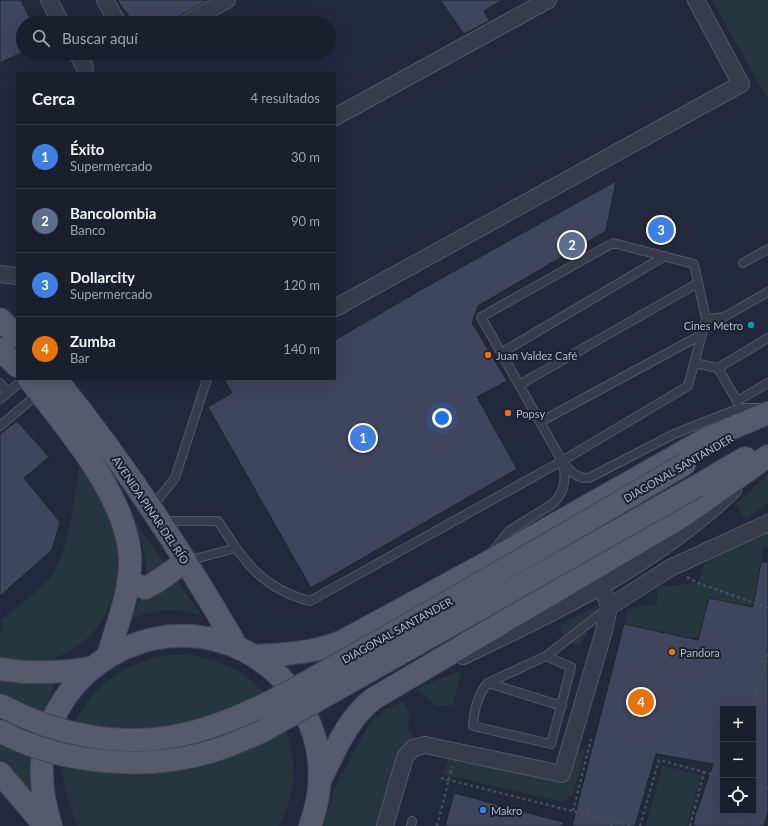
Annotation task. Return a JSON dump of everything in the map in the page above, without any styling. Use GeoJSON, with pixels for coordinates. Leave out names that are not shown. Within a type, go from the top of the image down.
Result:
{"type":"FeatureCollection","features":[{"type":"Feature","properties":{"kind":"main road"},"geometry":{"type":"LineString","coordinates":[[0,319],[16,335]]}},
{"type":"Feature","properties":{"kind":"main road"},"geometry":{"type":"LineString","coordinates":[[0,349],[16,365]]}},
{"type":"Feature","properties":{"kind":"main road","name":"AVENIDA PINAR DEL RÍO"},"geometry":{"type":"LineString","coordinates":[[57,380],[90,421],[156,515],[246,652]]}},
{"type":"Feature","properties":{"kind":"main road"},"geometry":{"type":"LineString","coordinates":[[31,384],[92,465],[121,515],[130,555],[128,582],[99,662],[71,689],[63,700],[46,739],[43,753],[42,781],[46,810],[51,826]]}},
{"type":"Feature","properties":{"kind":"main road"},"geometry":{"type":"LineString","coordinates":[[246,652],[306,652],[330,646],[371,627],[706,439],[768,414]]}},
{"type":"Feature","properties":{"kind":"main road","name":"DIAGONAL SANTANDER"},"geometry":{"type":"LineString","coordinates":[[0,705],[44,725],[79,735],[114,740],[150,739],[180,735],[215,726],[252,711],[283,695],[685,464],[768,414]]}},
{"type":"Feature","properties":{"kind":"main road"},"geometry":{"type":"LineString","coordinates":[[320,780],[346,731],[359,712],[373,699],[416,672],[633,547],[700,505],[766,453]]}},
{"type":"Feature","properties":{"kind":"main road","name":"DIAGONAL SANTANDER"},"geometry":{"type":"LineString","coordinates":[[0,731],[39,747],[72,756],[110,761],[144,762],[179,758],[218,750],[261,732],[697,486],[766,453]]}},
{"type":"Feature","properties":{"kind":"main road"},"geometry":{"type":"LineString","coordinates":[[128,582],[144,588],[153,585],[186,561]]}},
{"type":"Feature","properties":{"kind":"main road"},"geometry":{"type":"LineString","coordinates":[[0,668],[26,673],[69,672],[99,662],[132,644],[172,635],[198,636],[225,642],[246,652],[278,674],[288,685],[304,709],[315,737],[318,751],[320,780],[316,809],[310,826]]}},
{"type":"Feature","properties":{"kind":"main road"},"geometry":{"type":"LineString","coordinates":[[0,773],[45,826]]}},
{"type":"Feature","properties":{"kind":"street"},"geometry":{"type":"LineString","coordinates":[[49,0],[57,16]]}},
{"type":"Feature","properties":{"kind":"street"},"geometry":{"type":"LineString","coordinates":[[105,0],[114,16]]}},
{"type":"Feature","properties":{"kind":"street"},"geometry":{"type":"LineString","coordinates":[[198,16],[227,0]]}},
{"type":"Feature","properties":{"kind":"street"},"geometry":{"type":"LineString","coordinates":[[336,116],[548,0]]}},
{"type":"Feature","properties":{"kind":"street"},"geometry":{"type":"LineString","coordinates":[[336,307],[740,84],[696,0]]}},
{"type":"Feature","properties":{"kind":"street"},"geometry":{"type":"LineString","coordinates":[[80,60],[84,68]]}},
{"type":"Feature","properties":{"kind":"street"},"geometry":{"type":"LineString","coordinates":[[0,274],[16,276]]}},
{"type":"Feature","properties":{"kind":"street"},"geometry":{"type":"LineString","coordinates":[[70,380],[90,421]]}},
{"type":"Feature","properties":{"kind":"street"},"geometry":{"type":"LineString","coordinates":[[416,672],[460,658],[602,586],[648,558],[695,525],[766,453]]}},
{"type":"Feature","properties":{"kind":"street"},"geometry":{"type":"LineString","coordinates":[[609,607],[670,568],[768,523]]}},
{"type":"Feature","properties":{"kind":"street"},"geometry":{"type":"LineString","coordinates":[[385,826],[405,757],[413,748],[425,745],[562,774],[604,631],[609,607],[602,586]]}},
{"type":"Feature","properties":{"kind":"lane"},"geometry":{"type":"LineString","coordinates":[[206,380],[175,478],[156,515],[218,521],[236,548],[255,571],[271,586],[292,597],[310,601],[562,461],[688,386],[706,319],[694,264],[613,243],[481,317],[562,461],[576,476],[589,478],[674,434],[740,408],[768,408]]}},
{"type":"Feature","properties":{"kind":"lane"},"geometry":{"type":"LineString","coordinates":[[743,263],[768,249]]}},
{"type":"Feature","properties":{"kind":"lane"},"geometry":{"type":"LineString","coordinates":[[501,353],[665,256]]}},
{"type":"Feature","properties":{"kind":"lane"},"geometry":{"type":"LineString","coordinates":[[519,385],[698,283]]}},
{"type":"Feature","properties":{"kind":"lane"},"geometry":{"type":"LineString","coordinates":[[706,319],[724,317],[768,292]]}},
{"type":"Feature","properties":{"kind":"lane"},"geometry":{"type":"LineString","coordinates":[[540,422],[701,335]]}},
{"type":"Feature","properties":{"kind":"lane"},"geometry":{"type":"LineString","coordinates":[[694,363],[718,368],[768,338]]}},
{"type":"Feature","properties":{"kind":"lane"},"geometry":{"type":"LineString","coordinates":[[718,368],[737,401],[768,383]]}},
{"type":"Feature","properties":{"kind":"lane"},"geometry":{"type":"LineString","coordinates":[[0,383],[8,392]]}},
{"type":"Feature","properties":{"kind":"lane"},"geometry":{"type":"LineString","coordinates":[[0,398],[8,392],[31,384]]}},
{"type":"Feature","properties":{"kind":"lane"},"geometry":{"type":"LineString","coordinates":[[0,426],[31,384]]}},
{"type":"Feature","properties":{"kind":"lane"},"geometry":{"type":"LineString","coordinates":[[483,565],[509,531],[554,503],[559,498],[565,479],[562,461]]}},
{"type":"Feature","properties":{"kind":"lane"},"geometry":{"type":"LineString","coordinates":[[186,561],[236,548]]}},
{"type":"Feature","properties":{"kind":"lane"},"geometry":{"type":"LineString","coordinates":[[546,656],[571,667],[551,744],[473,726],[474,709],[482,689],[488,683],[546,656],[609,607]]}},
{"type":"Feature","properties":{"kind":"lane"},"geometry":{"type":"LineString","coordinates":[[488,683],[562,706]]}},
{"type":"Feature","properties":{"kind":"path"},"geometry":{"type":"LineString","coordinates":[[670,568],[698,584],[768,608]]}},
{"type":"Feature","properties":{"kind":"path"},"geometry":{"type":"LineString","coordinates":[[753,706],[768,652]]}},
{"type":"Feature","properties":{"kind":"path"},"geometry":{"type":"LineString","coordinates":[[437,826],[450,780],[456,751]]}},
{"type":"Feature","properties":{"kind":"path"},"geometry":{"type":"LineString","coordinates":[[640,826],[658,760],[720,776]]}},
{"type":"Feature","properties":{"kind":"path"},"geometry":{"type":"LineString","coordinates":[[690,826],[704,772]]}},
{"type":"Feature","properties":{"kind":"path"},"geometry":{"type":"LineString","coordinates":[[441,778],[632,826]]}},
{"type":"Feature","properties":{"kind":"path"},"geometry":{"type":"LineString","coordinates":[[756,786],[768,788]]}},
{"type":"Feature","properties":{"kind":"path"},"geometry":{"type":"LineString","coordinates":[[611,826],[613,821]]}},
{"type":"Feature","properties":{"kind":"shaded area"},"geometry":{"type":"Polygon","coordinates":[[[712,0],[768,0],[768,100],[762,89],[712,0]]]}},
{"type":"Feature","properties":{"kind":"shaded area"},"geometry":{"type":"Polygon","coordinates":[[[92,465],[110,514],[119,552],[119,571],[108,610],[92,633],[82,643],[70,651],[43,661],[28,663],[14,662],[0,658],[0,632],[4,628],[0,620],[48,581],[51,576],[58,564],[67,537],[79,467],[92,465]]]}},
{"type":"Feature","properties":{"kind":"shaded area"},"geometry":{"type":"Polygon","coordinates":[[[768,475],[768,502],[746,520],[736,504],[768,475]]]}},
{"type":"Feature","properties":{"kind":"shaded area"},"geometry":{"type":"Polygon","coordinates":[[[126,511],[203,616],[185,611],[167,610],[140,615],[131,619],[143,590],[146,564],[140,539],[126,511]]]}},
{"type":"Feature","properties":{"kind":"shaded area"},"geometry":{"type":"Polygon","coordinates":[[[768,525],[768,547],[764,546],[753,607],[709,598],[699,636],[693,639],[624,624],[628,609],[657,604],[657,587],[698,583],[703,565],[768,525]]]}},
{"type":"Feature","properties":{"kind":"shaded area"},"geometry":{"type":"Polygon","coordinates":[[[597,606],[599,611],[580,645],[567,644],[559,625],[597,606]]]}},
{"type":"Feature","properties":{"kind":"shaded area"},"geometry":{"type":"Polygon","coordinates":[[[193,655],[224,664],[245,675],[263,692],[282,721],[292,753],[293,770],[292,787],[288,804],[279,826],[77,826],[63,780],[63,764],[71,730],[79,714],[100,687],[113,676],[128,668],[158,656],[193,655]]]}},
{"type":"Feature","properties":{"kind":"shaded area"},"geometry":{"type":"Polygon","coordinates":[[[461,670],[453,705],[437,706],[416,689],[461,670]]]}},
{"type":"Feature","properties":{"kind":"shaded area"},"geometry":{"type":"Polygon","coordinates":[[[0,675],[57,680],[46,705],[40,731],[34,784],[27,791],[0,760],[0,675]]]}},
{"type":"Feature","properties":{"kind":"shaded area"},"geometry":{"type":"Polygon","coordinates":[[[403,701],[409,714],[408,729],[422,748],[395,760],[376,826],[324,826],[334,789],[369,724],[388,708],[403,701]]]}},
{"type":"Feature","properties":{"kind":"shaded area"},"geometry":{"type":"Polygon","coordinates":[[[586,748],[573,795],[562,802],[443,774],[451,754],[551,776],[556,764],[586,748]]]}},
{"type":"Feature","properties":{"kind":"shaded area"},"geometry":{"type":"Polygon","coordinates":[[[662,765],[701,775],[687,826],[646,826],[662,765]]]}},
{"type":"Feature","properties":{"kind":"building"},"geometry":{"type":"Polygon","coordinates":[[[0,0],[21,0],[29,16],[16,16],[16,55],[0,63],[0,0]]]}},
{"type":"Feature","properties":{"kind":"building"},"geometry":{"type":"Polygon","coordinates":[[[117,0],[208,0],[180,16],[129,16],[117,0]]]}},
{"type":"Feature","properties":{"kind":"building"},"geometry":{"type":"Polygon","coordinates":[[[440,0],[503,0],[484,11],[489,21],[464,34],[440,0]]]}},
{"type":"Feature","properties":{"kind":"building"},"geometry":{"type":"Polygon","coordinates":[[[616,181],[606,231],[478,306],[472,323],[507,381],[477,397],[517,469],[311,588],[208,407],[232,393],[225,380],[336,380],[336,339],[424,288],[616,181]]]}},
{"type":"Feature","properties":{"kind":"building"},"geometry":{"type":"Polygon","coordinates":[[[17,421],[49,457],[24,478],[60,522],[52,550],[0,596],[0,434],[17,421]]]}},
{"type":"Feature","properties":{"kind":"building"},"geometry":{"type":"Polygon","coordinates":[[[761,562],[768,562],[768,812],[764,826],[693,826],[696,811],[713,764],[656,754],[635,826],[572,826],[624,624],[698,640],[709,598],[753,607],[761,562]]]}},
{"type":"Feature","properties":{"kind":"building","name":"Makro"},"geometry":{"type":"Polygon","coordinates":[[[454,793],[563,822],[563,826],[445,826],[454,793]]]}},
{"type":"Feature","properties":{"kind":"place","name":"Dollarcity"},"geometry":{"type":"Point","coordinates":[661,230]}},
{"type":"Feature","properties":{"kind":"place","name":"Bancolombia"},"geometry":{"type":"Point","coordinates":[572,245]}},
{"type":"Feature","properties":{"kind":"place","name":"Cines Metro"},"geometry":{"type":"Point","coordinates":[751,325]}},
{"type":"Feature","properties":{"kind":"place","name":"Juan Valdez Café"},"geometry":{"type":"Point","coordinates":[488,355]}},
{"type":"Feature","properties":{"kind":"place","name":"Popsy"},"geometry":{"type":"Point","coordinates":[508,413]}},
{"type":"Feature","properties":{"kind":"place","name":"Éxito"},"geometry":{"type":"Point","coordinates":[363,438]}},
{"type":"Feature","properties":{"kind":"place","name":"Pandora"},"geometry":{"type":"Point","coordinates":[672,652]}},
{"type":"Feature","properties":{"kind":"place","name":"Zumba"},"geometry":{"type":"Point","coordinates":[641,702]}},
{"type":"Feature","properties":{"kind":"place","name":"Makro"},"geometry":{"type":"Point","coordinates":[483,810]}}]}
